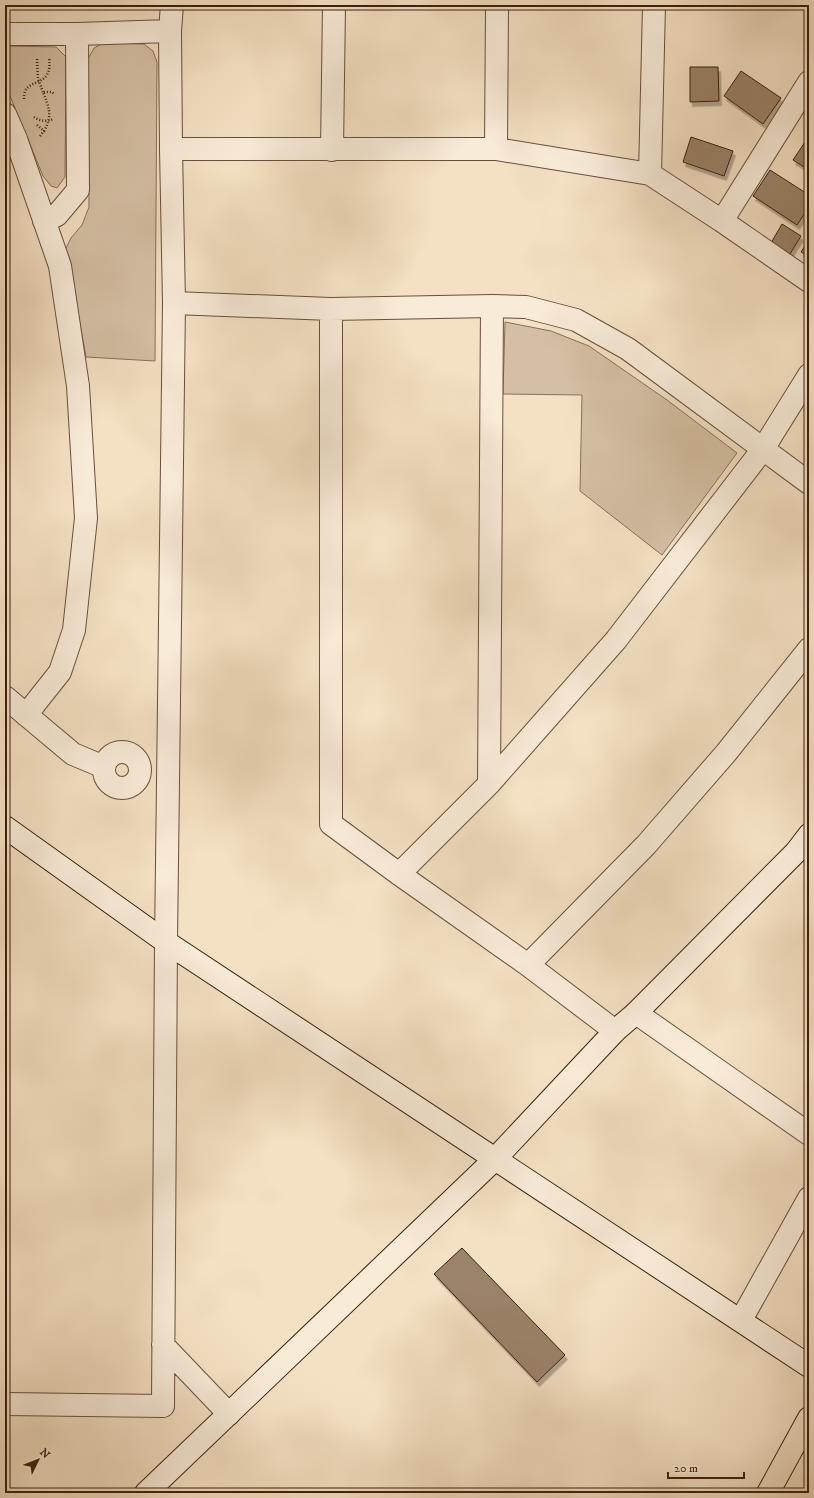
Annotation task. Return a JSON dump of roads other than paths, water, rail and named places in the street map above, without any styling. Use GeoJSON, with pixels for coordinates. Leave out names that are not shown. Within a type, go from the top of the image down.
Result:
{"type":"FeatureCollection","features":[{"type":"Feature","properties":{"kind":"main road"},"geometry":{"type":"LineString","coordinates":[[768,1493],[809,1418]]}},
{"type":"Feature","properties":{"kind":"street"},"geometry":{"type":"LineString","coordinates":[[5,1404],[163,1406],[166,942],[174,303],[170,31],[172,5]]}},
{"type":"Feature","properties":{"kind":"street"},"geometry":{"type":"LineString","coordinates":[[332,150],[334,5]]}},
{"type":"Feature","properties":{"kind":"street"},"geometry":{"type":"LineString","coordinates":[[496,5],[496,149]]}},
{"type":"Feature","properties":{"kind":"street"},"geometry":{"type":"LineString","coordinates":[[650,174],[654,5]]}},
{"type":"Feature","properties":{"kind":"street"},"geometry":{"type":"LineString","coordinates":[[5,34],[77,34],[170,31]]}},
{"type":"Feature","properties":{"kind":"street"},"geometry":{"type":"LineString","coordinates":[[44,221],[57,215],[78,190],[77,34]]}},
{"type":"Feature","properties":{"kind":"street"},"geometry":{"type":"LineString","coordinates":[[722,221],[809,82]]}},
{"type":"Feature","properties":{"kind":"street"},"geometry":{"type":"LineString","coordinates":[[5,114],[16,139],[60,266],[78,386],[86,518],[74,630],[60,672],[26,715]]}},
{"type":"Feature","properties":{"kind":"street"},"geometry":{"type":"LineString","coordinates":[[171,149],[496,149],[650,174],[722,221],[809,281]]}},
{"type":"Feature","properties":{"kind":"street"},"geometry":{"type":"LineString","coordinates":[[174,303],[331,309],[492,306],[526,307],[576,320],[628,349],[809,483]]}},
{"type":"Feature","properties":{"kind":"street"},"geometry":{"type":"LineString","coordinates":[[489,784],[492,306]]}},
{"type":"Feature","properties":{"kind":"street"},"geometry":{"type":"LineString","coordinates":[[331,309],[331,824],[528,965],[615,1031]]}},
{"type":"Feature","properties":{"kind":"street"},"geometry":{"type":"LineString","coordinates":[[399,874],[489,784],[616,640],[763,448],[809,375]]}},
{"type":"Feature","properties":{"kind":"street"},"geometry":{"type":"LineString","coordinates":[[528,965],[646,845],[726,753],[809,649]]}},
{"type":"Feature","properties":{"kind":"street"},"geometry":{"type":"LineString","coordinates":[[5,698],[73,754],[104,767]]}},
{"type":"Feature","properties":{"kind":"street"},"geometry":{"type":"LineString","coordinates":[[5,827],[166,942],[494,1160],[741,1320],[809,1366]]}},
{"type":"Feature","properties":{"kind":"street"},"geometry":{"type":"LineString","coordinates":[[146,1493],[494,1160],[615,1031],[636,1013],[796,852],[809,835]]}},
{"type":"Feature","properties":{"kind":"street"},"geometry":{"type":"LineString","coordinates":[[636,1013],[809,1134]]}},
{"type":"Feature","properties":{"kind":"street"},"geometry":{"type":"LineString","coordinates":[[741,1320],[809,1198]]}},
{"type":"Feature","properties":{"kind":"street"},"geometry":{"type":"LineString","coordinates":[[164,1345],[229,1414]]}}]}
